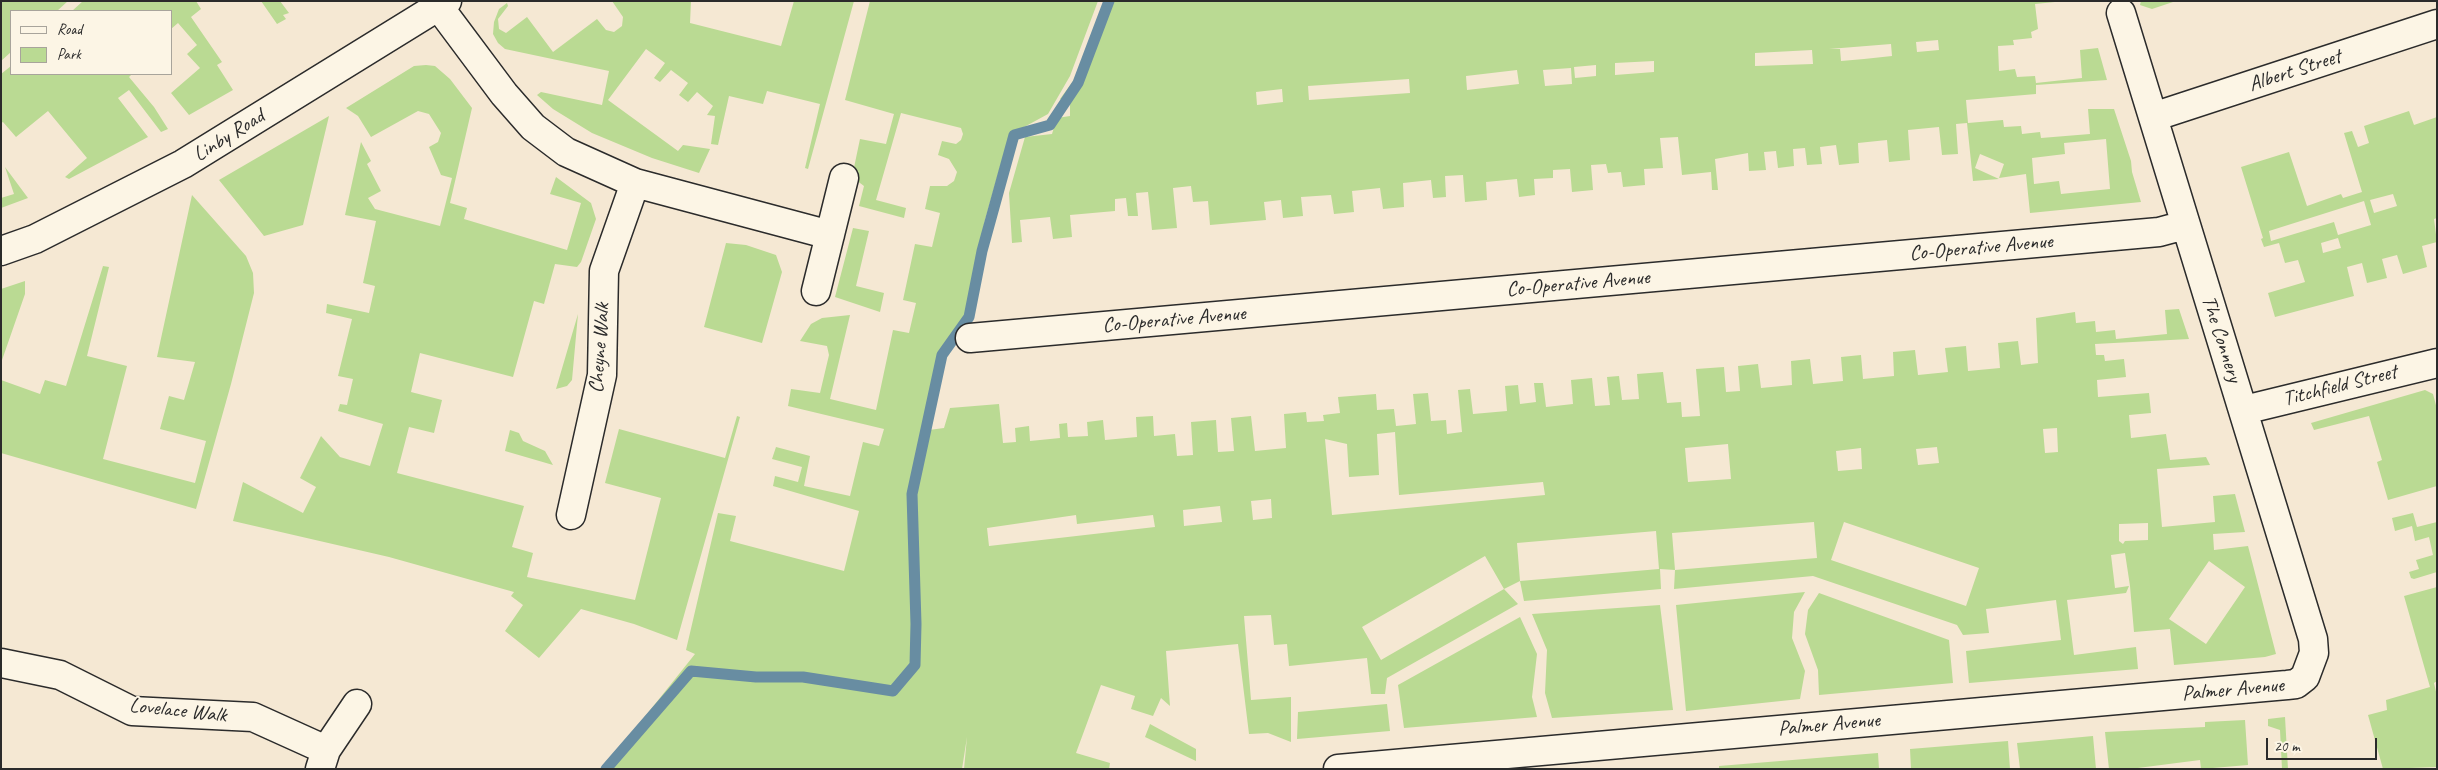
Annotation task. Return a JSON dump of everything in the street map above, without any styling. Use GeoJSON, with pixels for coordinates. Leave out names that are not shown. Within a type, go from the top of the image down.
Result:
{"type":"FeatureCollection","features":[{"type":"Feature","properties":{"kind":"street"},"geometry":{"type":"LineString","coordinates":[[443,4],[504,94],[533,128],[566,152],[635,183],[830,235]]}},
{"type":"Feature","properties":{"kind":"street","name":"Linby Road"},"geometry":{"type":"LineString","coordinates":[[1,251],[35,239],[183,164],[443,4]]}},
{"type":"Feature","properties":{"kind":"street","name":"The Connery"},"geometry":{"type":"LineString","coordinates":[[2122,14],[2185,225],[2244,410],[2312,639],[2314,653],[2310,666]]}},
{"type":"Feature","properties":{"kind":"street","name":"Albert Street"},"geometry":{"type":"LineString","coordinates":[[2153,117],[2437,24]]}},
{"type":"Feature","properties":{"kind":"street"},"geometry":{"type":"LineString","coordinates":[[816,291],[844,178]]}},
{"type":"Feature","properties":{"kind":"street","name":"Cheyne Walk"},"geometry":{"type":"LineString","coordinates":[[571,515],[602,375],[604,271],[635,183]]}},
{"type":"Feature","properties":{"kind":"street","name":"Co-Operative Avenue"},"geometry":{"type":"LineString","coordinates":[[970,338],[2150,233],[2185,225]]}},
{"type":"Feature","properties":{"kind":"street","name":"Titchfield Street"},"geometry":{"type":"LineString","coordinates":[[2244,410],[2437,363]]}},
{"type":"Feature","properties":{"kind":"street","name":"Lovelace Walk"},"geometry":{"type":"LineString","coordinates":[[1,663],[60,675],[132,711],[253,717],[323,760],[357,704]]}},
{"type":"Feature","properties":{"kind":"street","name":"Palmer Avenue"},"geometry":{"type":"LineString","coordinates":[[1338,769],[2296,684],[2305,677],[2310,666]]}},
{"type":"Feature","properties":{"kind":"green space"},"geometry":{"type":"Polygon","coordinates":[[[1,1],[68,1],[58,10],[10,10],[10,53],[1,61],[1,1]]]}},
{"type":"Feature","properties":{"kind":"green space"},"geometry":{"type":"Polygon","coordinates":[[[83,1],[196,1],[201,9],[191,17],[222,62],[217,65],[233,90],[189,115],[171,93],[200,68],[187,54],[197,45],[178,23],[172,28],[172,10],[73,10],[83,1]]]}},
{"type":"Feature","properties":{"kind":"green space"},"geometry":{"type":"Polygon","coordinates":[[[261,1],[280,1],[289,13],[283,15],[286,19],[277,24],[261,1]]]}},
{"type":"Feature","properties":{"kind":"green space"},"geometry":{"type":"Polygon","coordinates":[[[612,1],[691,1],[690,23],[781,46],[794,1],[854,1],[808,169],[805,168],[820,104],[767,91],[763,104],[729,96],[718,145],[711,144],[715,116],[707,115],[713,106],[697,92],[688,102],[679,95],[688,83],[671,70],[660,82],[654,78],[665,63],[646,49],[608,100],[678,151],[683,145],[710,149],[699,173],[652,158],[592,133],[553,109],[537,95],[541,92],[602,105],[609,71],[505,49],[498,43],[493,34],[494,22],[499,9],[507,3],[508,6],[498,19],[499,29],[506,33],[527,17],[553,52],[597,19],[606,30],[614,32],[622,26],[623,17],[612,1]]]}},
{"type":"Feature","properties":{"kind":"green space"},"geometry":{"type":"Polygon","coordinates":[[[870,1],[1098,1],[1070,76],[1048,114],[1015,132],[1008,139],[985,220],[965,316],[937,355],[927,412],[929,430],[944,428],[950,408],[999,404],[1003,443],[1016,442],[1015,428],[1029,426],[1030,441],[1060,438],[1059,424],[1067,423],[1068,437],[1088,436],[1087,422],[1103,420],[1105,440],[1137,437],[1136,417],[1153,416],[1154,436],[1175,434],[1177,456],[1193,455],[1191,422],[1216,420],[1218,452],[1234,451],[1231,418],[1251,416],[1255,451],[1286,448],[1284,414],[1306,412],[1307,422],[1324,421],[1323,415],[1340,413],[1338,397],[1376,394],[1377,410],[1394,409],[1396,426],[1416,424],[1413,394],[1428,393],[1431,421],[1446,420],[1447,434],[1462,432],[1458,390],[1470,389],[1473,414],[1507,411],[1505,386],[1518,385],[1520,404],[1536,402],[1534,383],[1543,383],[1546,407],[1573,404],[1571,380],[1592,378],[1595,406],[1610,405],[1607,377],[1619,376],[1622,400],[1639,399],[1637,374],[1663,372],[1667,403],[1681,402],[1682,417],[1700,416],[1696,369],[1724,367],[1726,392],[1740,391],[1738,366],[1758,364],[1761,388],[1792,385],[1791,361],[1810,359],[1813,384],[1843,381],[1841,357],[1861,355],[1863,379],[1894,376],[1893,352],[1915,350],[1918,375],[1948,372],[1945,348],[1966,346],[1968,371],[2000,368],[1998,343],[2018,341],[2021,365],[2038,363],[2036,318],[2075,312],[2076,323],[2095,321],[2096,332],[2115,330],[2116,339],[2167,334],[2165,310],[2179,309],[2189,339],[2095,344],[2096,355],[2104,355],[2105,361],[2124,359],[2126,377],[2097,380],[2098,397],[2149,393],[2151,413],[2129,415],[2131,438],[2166,434],[2170,460],[2206,457],[2210,465],[2157,469],[2162,527],[2215,522],[2213,496],[2235,494],[2245,532],[2213,534],[2214,550],[2248,546],[2276,654],[2265,657],[2174,665],[2170,629],[2134,632],[2130,586],[2125,553],[2111,555],[2115,588],[2129,586],[2126,593],[2067,600],[2074,655],[2136,647],[2138,669],[1969,683],[1966,651],[2061,640],[2056,600],[1986,609],[1989,633],[1963,635],[1957,625],[1813,576],[1674,589],[1675,570],[1660,569],[1661,589],[1524,601],[1520,581],[1504,589],[1518,604],[1387,678],[1385,694],[1371,694],[1367,658],[1289,666],[1287,644],[1274,645],[1271,615],[1244,616],[1251,700],[1291,697],[1291,742],[1268,733],[1249,734],[1238,644],[1166,651],[1170,706],[1161,698],[1153,716],[1131,709],[1135,696],[1101,685],[1076,753],[1110,763],[1109,769],[964,769],[967,737],[962,769],[603,769],[695,654],[686,650],[718,513],[736,516],[730,541],[844,571],[859,511],[773,486],[775,476],[798,482],[802,467],[772,459],[776,447],[810,456],[804,486],[850,496],[863,442],[879,446],[884,429],[788,406],[791,389],[820,393],[829,355],[827,346],[800,341],[811,324],[822,318],[850,315],[830,399],[876,410],[893,330],[909,333],[916,303],[903,300],[915,244],[932,247],[940,213],[925,209],[930,186],[947,186],[954,181],[957,172],[949,159],[938,155],[942,141],[956,144],[961,140],[963,134],[961,128],[901,113],[876,200],[906,208],[904,218],[859,206],[864,186],[852,177],[860,139],[886,144],[894,114],[845,100],[870,1]],[[2057,428],[2043,429],[2045,453],[2058,452],[2057,428]],[[1395,432],[1377,434],[1379,475],[1349,477],[1347,444],[1325,439],[1332,515],[1545,495],[1543,482],[1399,495],[1395,432]],[[1728,444],[1685,448],[1688,482],[1731,479],[1728,444]],[[1937,447],[1916,449],[1918,465],[1939,463],[1937,447]],[[1861,448],[1836,451],[1838,471],[1862,469],[1861,448]],[[1271,499],[1251,501],[1253,520],[1272,518],[1271,499]],[[1220,506],[1183,510],[1184,526],[1222,522],[1220,506]],[[1076,515],[987,528],[989,546],[1155,527],[1153,515],[1077,524],[1076,515]],[[1814,522],[1672,533],[1675,570],[1817,558],[1814,522]],[[1844,522],[1831,560],[1966,606],[1979,568],[1844,522]],[[2148,523],[2119,524],[2119,541],[2123,544],[2125,541],[2148,540],[2148,523]],[[1656,531],[1517,543],[1520,581],[1659,569],[1656,531]],[[1485,556],[1362,627],[1381,660],[1504,589],[1485,556]],[[2209,561],[2169,619],[2206,644],[2245,587],[2209,561]]]}},
{"type":"Feature","properties":{"kind":"green space"},"geometry":{"type":"Polygon","coordinates":[[[1104,1],[2065,1],[2035,4],[2038,29],[2031,32],[2032,38],[2013,40],[2014,45],[1998,46],[1999,71],[2015,69],[2017,77],[2035,76],[2036,83],[2082,78],[2080,50],[2098,48],[2107,80],[2036,85],[2036,94],[1966,100],[1968,123],[2003,120],[2004,127],[2021,126],[2022,134],[2040,132],[2041,138],[2090,134],[2088,109],[2114,109],[2131,161],[2132,172],[2141,202],[2030,213],[2026,174],[1999,178],[2004,164],[1980,154],[1975,168],[1999,179],[1973,181],[1967,123],[1956,124],[1958,154],[1942,155],[1939,127],[1908,130],[1910,160],[1889,162],[1887,140],[1858,143],[1859,163],[1839,165],[1836,145],[1820,147],[1822,164],[1807,165],[1805,148],[1793,149],[1794,166],[1778,168],[1776,151],[1764,152],[1766,170],[1749,171],[1748,153],[1715,159],[1718,190],[1712,190],[1711,172],[1682,175],[1678,137],[1660,138],[1663,168],[1644,169],[1645,185],[1623,187],[1621,172],[1608,173],[1606,164],[1591,165],[1593,190],[1572,192],[1570,169],[1553,170],[1553,178],[1534,179],[1535,195],[1519,197],[1517,179],[1486,182],[1487,200],[1465,202],[1463,175],[1445,176],[1446,197],[1433,198],[1431,180],[1403,183],[1404,207],[1383,209],[1380,188],[1352,191],[1354,212],[1334,214],[1331,195],[1301,197],[1303,216],[1283,218],[1281,200],[1264,202],[1266,220],[1210,225],[1208,201],[1193,202],[1191,186],[1173,188],[1177,228],[1152,230],[1148,192],[1136,193],[1138,216],[1128,216],[1126,198],[1115,199],[1115,211],[1070,215],[1072,237],[1053,239],[1050,217],[1020,220],[1022,242],[1012,243],[1009,193],[1025,137],[1052,134],[1057,118],[1070,116],[1070,105],[1060,99],[1074,80],[1104,1]],[[1938,40],[1916,42],[1917,52],[1939,50],[1938,40]],[[1891,44],[1829,49],[1840,49],[1841,61],[1892,56],[1891,44]],[[1812,50],[1755,53],[1755,66],[1813,64],[1812,50]],[[1654,61],[1615,63],[1615,75],[1654,72],[1654,61]],[[1596,65],[1574,67],[1575,78],[1596,76],[1596,65]],[[1571,68],[1543,70],[1545,86],[1572,84],[1571,68]],[[1517,70],[1466,76],[1467,90],[1519,84],[1517,70]],[[1409,79],[1308,86],[1309,100],[1410,93],[1409,79]],[[1282,89],[1256,92],[1257,105],[1283,102],[1282,89]],[[2106,139],[2064,143],[2065,154],[2032,158],[2034,184],[2059,181],[2061,194],[2110,189],[2106,139]]]}},
{"type":"Feature","properties":{"kind":"green space"},"geometry":{"type":"Polygon","coordinates":[[[2141,1],[2176,1],[2152,9],[2140,5],[2141,1]]]}},
{"type":"Feature","properties":{"kind":"green space"},"geometry":{"type":"Polygon","coordinates":[[[414,66],[435,66],[450,79],[472,108],[450,203],[467,208],[464,219],[567,250],[581,203],[550,194],[556,177],[591,203],[596,219],[581,262],[577,267],[555,264],[544,304],[534,301],[513,377],[420,353],[411,392],[442,400],[434,433],[409,427],[397,473],[524,506],[512,547],[533,553],[527,577],[635,600],[661,498],[605,483],[619,429],[725,458],[737,416],[740,417],[677,640],[634,624],[581,609],[539,658],[505,631],[523,605],[511,596],[514,592],[389,557],[233,521],[243,482],[303,513],[316,487],[300,478],[321,436],[340,457],[370,466],[383,424],[338,411],[340,404],[347,405],[353,379],[338,376],[352,319],[326,313],[327,304],[369,313],[375,286],[363,283],[376,221],[345,215],[361,142],[371,161],[367,164],[381,191],[368,198],[375,209],[440,226],[452,178],[441,175],[429,147],[438,142],[441,133],[429,114],[418,111],[371,137],[358,116],[346,108],[414,66]]]}},
{"type":"Feature","properties":{"kind":"green space"},"geometry":{"type":"Polygon","coordinates":[[[10,67],[10,75],[131,75],[129,77],[154,107],[168,129],[161,132],[129,90],[118,98],[148,137],[69,179],[65,177],[87,158],[48,111],[16,137],[3,122],[1,123],[1,74],[10,67]]]}},
{"type":"Feature","properties":{"kind":"green space"},"geometry":{"type":"Polygon","coordinates":[[[2409,111],[2414,125],[2437,117],[2437,218],[2434,219],[2437,242],[2422,246],[2427,267],[2403,274],[2397,255],[2382,259],[2387,278],[2367,283],[2362,263],[2347,267],[2354,296],[2275,317],[2268,293],[2305,282],[2298,260],[2285,263],[2279,243],[2264,247],[2261,239],[2263,238],[2241,167],[2289,152],[2307,206],[2341,194],[2343,198],[2362,192],[2344,133],[2352,131],[2358,147],[2369,143],[2364,126],[2409,111]],[[2393,194],[2370,200],[2374,213],[2397,206],[2393,194]],[[2364,201],[2269,231],[2271,241],[2334,222],[2338,235],[2371,225],[2364,201]],[[2338,238],[2321,243],[2323,253],[2341,248],[2338,238]]]}},
{"type":"Feature","properties":{"kind":"green space"},"geometry":{"type":"Polygon","coordinates":[[[329,116],[303,225],[264,236],[219,180],[329,116]]]}},
{"type":"Feature","properties":{"kind":"green space"},"geometry":{"type":"Polygon","coordinates":[[[5,167],[28,198],[1,208],[1,198],[14,194],[5,167]]]}},
{"type":"Feature","properties":{"kind":"green space"},"geometry":{"type":"Polygon","coordinates":[[[192,195],[246,256],[253,273],[254,293],[196,509],[1,453],[1,380],[40,394],[45,380],[66,386],[103,266],[109,267],[87,356],[127,366],[103,459],[195,483],[206,441],[160,429],[169,396],[184,400],[195,362],[157,357],[192,195]]]}},
{"type":"Feature","properties":{"kind":"green space"},"geometry":{"type":"Polygon","coordinates":[[[853,228],[869,231],[856,286],[884,293],[880,312],[835,297],[853,228]]]}},
{"type":"Feature","properties":{"kind":"green space"},"geometry":{"type":"Polygon","coordinates":[[[726,243],[746,245],[776,255],[782,272],[762,343],[704,327],[726,243]]]}},
{"type":"Feature","properties":{"kind":"green space"},"geometry":{"type":"Polygon","coordinates":[[[25,281],[25,294],[1,363],[1,289],[25,281]]]}},
{"type":"Feature","properties":{"kind":"green space"},"geometry":{"type":"Polygon","coordinates":[[[578,314],[572,380],[567,386],[556,389],[578,314]]]}},
{"type":"Feature","properties":{"kind":"green space"},"geometry":{"type":"Polygon","coordinates":[[[2425,390],[2433,394],[2437,409],[2437,486],[2388,500],[2377,462],[2382,460],[2369,416],[2314,430],[2311,423],[2425,390]]]}},
{"type":"Feature","properties":{"kind":"green space"},"geometry":{"type":"Polygon","coordinates":[[[510,430],[519,433],[523,441],[545,451],[553,465],[505,451],[510,430]]]}},
{"type":"Feature","properties":{"kind":"green space"},"geometry":{"type":"Polygon","coordinates":[[[2413,513],[2417,527],[2437,522],[2437,572],[2414,579],[2411,578],[2409,572],[2419,569],[2416,560],[2433,555],[2429,537],[2415,541],[2412,526],[2395,531],[2392,518],[2413,513]]]}},
{"type":"Feature","properties":{"kind":"green space"},"geometry":{"type":"Polygon","coordinates":[[[2437,587],[2437,681],[2434,683],[2437,696],[2437,767],[2383,769],[2368,715],[2387,710],[2386,700],[2430,687],[2404,596],[2437,587]]]}},
{"type":"Feature","properties":{"kind":"green space"},"geometry":{"type":"Polygon","coordinates":[[[1805,592],[1794,612],[1792,638],[1805,671],[1800,699],[1686,711],[1676,605],[1805,592]]]}},
{"type":"Feature","properties":{"kind":"green space"},"geometry":{"type":"Polygon","coordinates":[[[1819,593],[1949,640],[1953,683],[1819,695],[1818,670],[1805,634],[1808,610],[1819,593]]]}},
{"type":"Feature","properties":{"kind":"green space"},"geometry":{"type":"Polygon","coordinates":[[[1660,605],[1673,710],[1552,718],[1545,693],[1547,650],[1532,614],[1660,605]]]}},
{"type":"Feature","properties":{"kind":"green space"},"geometry":{"type":"Polygon","coordinates":[[[1520,617],[1537,654],[1532,697],[1537,717],[1404,728],[1398,685],[1520,617]]]}},
{"type":"Feature","properties":{"kind":"green space"},"geometry":{"type":"Polygon","coordinates":[[[1387,704],[1390,731],[1297,739],[1298,712],[1387,704]]]}},
{"type":"Feature","properties":{"kind":"green space"},"geometry":{"type":"Polygon","coordinates":[[[2285,717],[2288,769],[2282,769],[2280,730],[2268,726],[2268,719],[2285,717]]]}},
{"type":"Feature","properties":{"kind":"green space"},"geometry":{"type":"Polygon","coordinates":[[[2245,720],[2248,765],[2201,769],[2200,760],[2130,769],[2109,769],[2105,732],[2205,727],[2205,722],[2245,720]]]}},
{"type":"Feature","properties":{"kind":"green space"},"geometry":{"type":"Polygon","coordinates":[[[1150,724],[1196,749],[1196,761],[1145,737],[1150,724]]]}},
{"type":"Feature","properties":{"kind":"green space"},"geometry":{"type":"Polygon","coordinates":[[[2093,736],[2096,769],[2020,769],[2017,743],[2093,736]]]}},
{"type":"Feature","properties":{"kind":"green space"},"geometry":{"type":"Polygon","coordinates":[[[2008,741],[2010,769],[1911,769],[1910,749],[2008,741]]]}},
{"type":"Feature","properties":{"kind":"green space"},"geometry":{"type":"Polygon","coordinates":[[[1878,753],[1879,769],[1719,769],[1719,766],[1878,753]]]}},
{"type":"Feature","properties":{"kind":"waterway"},"geometry":{"type":"LineString","coordinates":[[606,769],[691,671],[756,677],[803,677],[893,691],[915,665],[916,624],[912,494],[942,355],[969,317],[982,251],[1014,135],[1050,125],[1078,83],[1109,1]]}}]}
